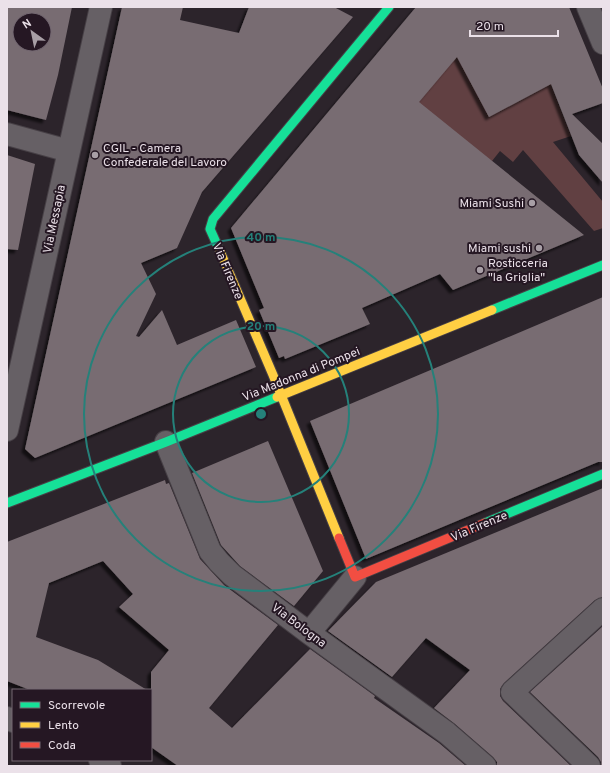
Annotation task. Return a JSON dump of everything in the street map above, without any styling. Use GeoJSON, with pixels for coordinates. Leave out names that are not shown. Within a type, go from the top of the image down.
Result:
{"type":"FeatureCollection","features":[{"type":"Feature","properties":{"kind":"street","name":"Via Messapia"},"geometry":{"type":"LineString","coordinates":[[7,430],[101,7]]}},
{"type":"Feature","properties":{"kind":"street","name":"Via Firenze"},"geometry":{"type":"LineString","coordinates":[[355,577],[210,229],[213,219],[389,7]]}},
{"type":"Feature","properties":{"kind":"street"},"geometry":{"type":"LineString","coordinates":[[588,7],[603,43]]}},
{"type":"Feature","properties":{"kind":"street"},"geometry":{"type":"LineString","coordinates":[[7,134],[69,151]]}},
{"type":"Feature","properties":{"kind":"street","name":"Via Madonna di Pompei"},"geometry":{"type":"LineString","coordinates":[[7,503],[166,442],[603,265]]}},
{"type":"Feature","properties":{"kind":"street","name":"Via Bologna"},"geometry":{"type":"LineString","coordinates":[[166,442],[210,551],[219,562],[232,575],[309,633],[447,733],[485,766]]}},
{"type":"Feature","properties":{"kind":"street","name":"Via Firenze"},"geometry":{"type":"LineString","coordinates":[[309,633],[355,577],[603,474]]}},
{"type":"Feature","properties":{"kind":"street"},"geometry":{"type":"LineString","coordinates":[[589,766],[512,692],[603,609]]}},
{"type":"Feature","properties":{"kind":"shaded area"},"geometry":{"type":"Polygon","coordinates":[[[460,54],[554,83],[551,85],[571,136],[553,142],[603,202],[603,228],[594,231],[523,150],[513,162],[500,151],[492,161],[397,127],[419,92],[460,54]]]}},
{"type":"Feature","properties":{"kind":"building"},"geometry":{"type":"Polygon","coordinates":[[[7,7],[72,7],[58,75],[46,120],[7,110],[7,7]]]}},
{"type":"Feature","properties":{"kind":"building"},"geometry":{"type":"Polygon","coordinates":[[[122,7],[183,7],[180,20],[239,33],[249,7],[334,7],[353,17],[202,192],[177,248],[141,263],[156,294],[136,336],[139,337],[162,310],[177,345],[236,320],[256,367],[35,458],[25,449],[122,7]]]}},
{"type":"Feature","properties":{"kind":"building"},"geometry":{"type":"Polygon","coordinates":[[[416,7],[569,7],[603,89],[603,103],[572,114],[603,144],[603,183],[579,155],[551,84],[489,117],[457,57],[419,102],[584,235],[453,290],[440,274],[362,308],[370,324],[285,359],[284,356],[279,358],[259,310],[264,308],[231,228],[416,7]]]}},
{"type":"Feature","properties":{"kind":"building"},"geometry":{"type":"Polygon","coordinates":[[[7,155],[35,164],[18,250],[7,249],[7,155]]]}},
{"type":"Feature","properties":{"kind":"building"},"geometry":{"type":"Polygon","coordinates":[[[603,297],[603,462],[598,462],[366,559],[310,421],[603,297]]]}},
{"type":"Feature","properties":{"kind":"building"},"geometry":{"type":"Polygon","coordinates":[[[268,441],[323,571],[294,606],[240,566],[221,545],[192,473],[268,441]]]}},
{"type":"Feature","properties":{"kind":"building"},"geometry":{"type":"Polygon","coordinates":[[[165,480],[166,484],[169,483],[200,559],[224,585],[278,625],[209,708],[232,728],[310,649],[375,696],[374,698],[439,743],[466,766],[178,766],[152,748],[151,672],[169,650],[119,607],[133,594],[103,561],[49,583],[36,637],[98,660],[145,689],[27,689],[7,681],[7,542],[165,480]]]}},
{"type":"Feature","properties":{"kind":"building"},"geometry":{"type":"Polygon","coordinates":[[[603,488],[603,597],[595,600],[504,683],[500,689],[500,696],[503,701],[571,766],[497,766],[497,762],[493,757],[434,708],[470,670],[426,638],[392,677],[328,631],[376,582],[603,488]]]}},
{"type":"Feature","properties":{"kind":"building"},"geometry":{"type":"Polygon","coordinates":[[[603,626],[603,766],[601,766],[601,762],[598,757],[530,692],[603,626]]]}},
{"type":"Feature","properties":{"kind":"traffic: fast"},"geometry":{"type":"LineString","coordinates":[[219,249],[210,229],[213,219],[389,7]]}},
{"type":"Feature","properties":{"kind":"traffic: fast"},"geometry":{"type":"LineString","coordinates":[[492,310],[603,265]]}},
{"type":"Feature","properties":{"kind":"traffic: fast"},"geometry":{"type":"LineString","coordinates":[[7,503],[166,442],[277,397]]}},
{"type":"Feature","properties":{"kind":"traffic: fast"},"geometry":{"type":"LineString","coordinates":[[485,523],[603,474]]}},
{"type":"Feature","properties":{"kind":"traffic: slow"},"geometry":{"type":"LineString","coordinates":[[219,249],[273,375],[339,538]]}},
{"type":"Feature","properties":{"kind":"traffic: slow"},"geometry":{"type":"LineString","coordinates":[[277,397],[492,310]]}},
{"type":"Feature","properties":{"kind":"traffic: jam"},"geometry":{"type":"LineString","coordinates":[[339,538],[355,577],[485,523]]}},
{"type":"Feature","properties":{"kind":"place","name":"CGIL - Camera Confederale del Lavoro"},"geometry":{"type":"Point","coordinates":[95,155]}},
{"type":"Feature","properties":{"kind":"place","name":"Miami Sushi"},"geometry":{"type":"Point","coordinates":[532,203]}},
{"type":"Feature","properties":{"kind":"place","name":"Miami sushi"},"geometry":{"type":"Point","coordinates":[539,248]}},
{"type":"Feature","properties":{"kind":"place","name":"Rosticceria \"la Griglia\""},"geometry":{"type":"Point","coordinates":[480,270]}}]}
